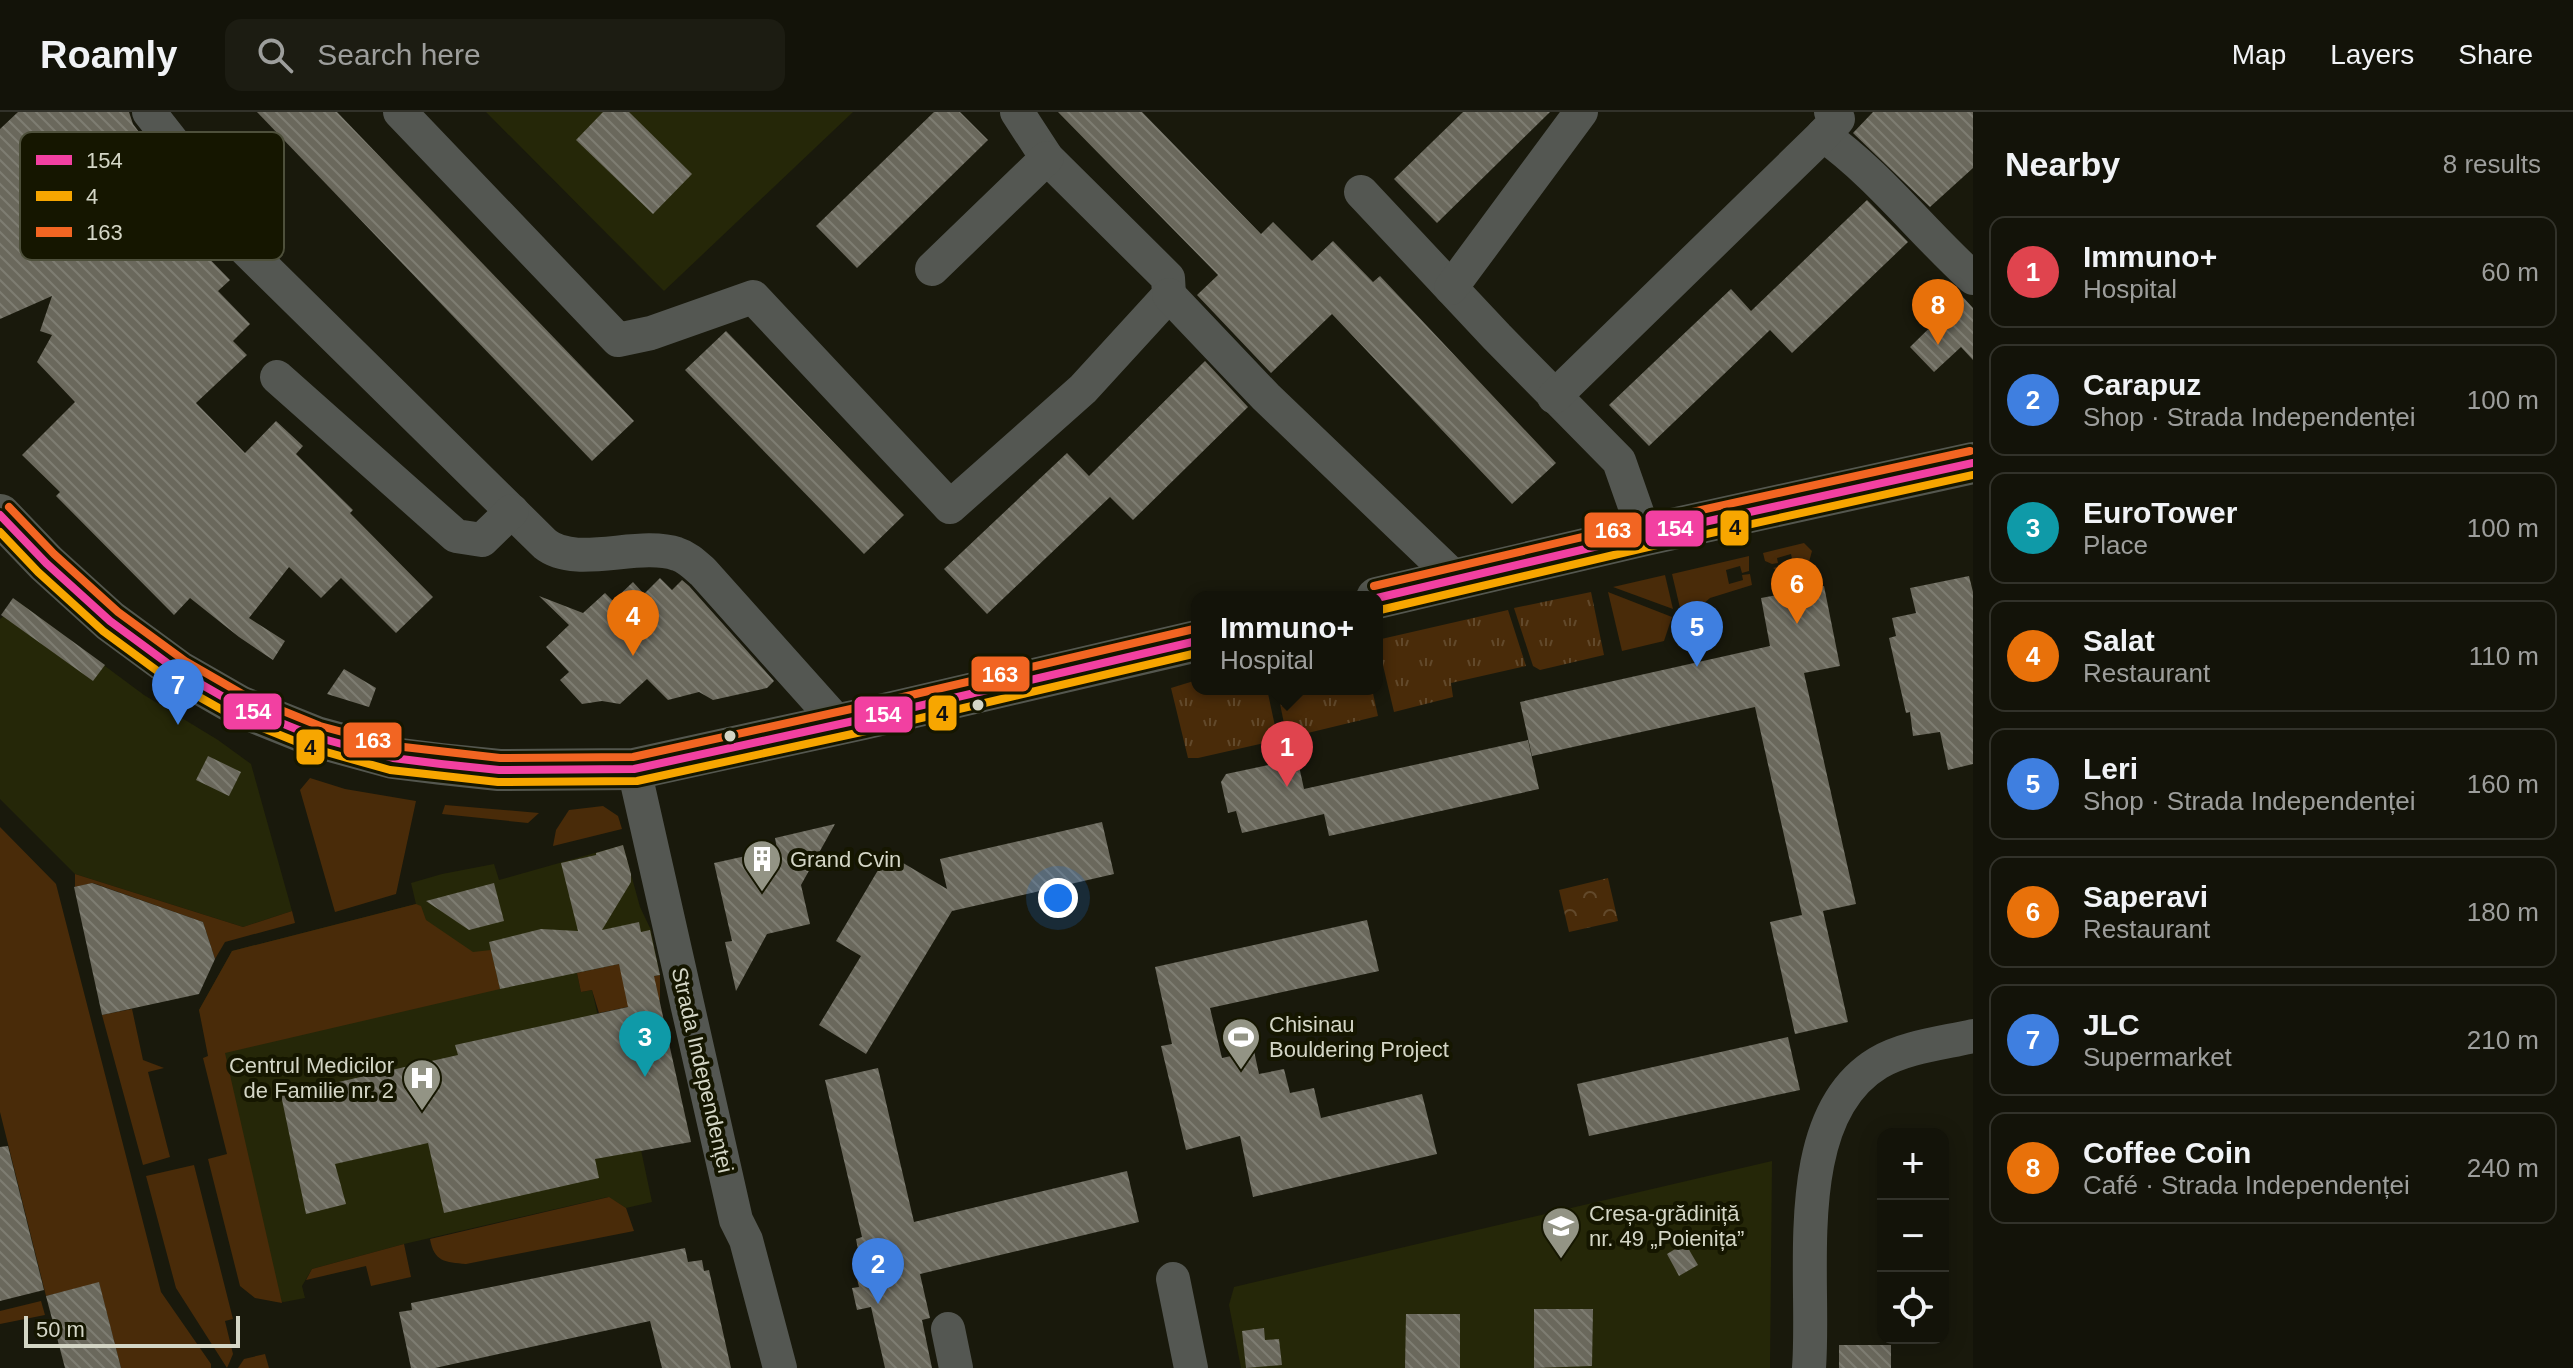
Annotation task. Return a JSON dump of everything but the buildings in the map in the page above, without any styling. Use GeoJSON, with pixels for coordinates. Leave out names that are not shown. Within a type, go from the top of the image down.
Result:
{"type":"FeatureCollection","features":[{"type":"Feature","properties":{"kind":"main road"},"geometry":{"type":"LineString","coordinates":[[1383,597],[1973,463]]}},
{"type":"Feature","properties":{"kind":"main road"},"geometry":{"type":"LineString","coordinates":[[0,515],[46,563],[110,621],[178,671],[265,717],[316,737],[393,758],[499,770],[634,769],[1191,642]]}},
{"type":"Feature","properties":{"kind":"street"},"geometry":{"type":"LineString","coordinates":[[149,112],[165,132]]}},
{"type":"Feature","properties":{"kind":"street"},"geometry":{"type":"LineString","coordinates":[[400,112],[618,340],[651,333],[753,297],[950,507],[1083,389],[1169,295]]}},
{"type":"Feature","properties":{"kind":"street"},"geometry":{"type":"LineString","coordinates":[[1017,112],[1047,158],[1168,278],[1169,295],[1266,397],[1456,579]]}},
{"type":"Feature","properties":{"kind":"street"},"geometry":{"type":"LineString","coordinates":[[1451,288],[1581,112]]}},
{"type":"Feature","properties":{"kind":"street"},"geometry":{"type":"LineString","coordinates":[[1554,397],[1827,123],[1845,150],[1973,278]]}},
{"type":"Feature","properties":{"kind":"street"},"geometry":{"type":"LineString","coordinates":[[932,269],[1047,158]]}},
{"type":"Feature","properties":{"kind":"street"},"geometry":{"type":"LineString","coordinates":[[1361,192],[1554,397],[1619,461],[1645,535]]}},
{"type":"Feature","properties":{"kind":"street"},"geometry":{"type":"LineString","coordinates":[[257,260],[552,550],[597,553],[639,550],[685,557],[703,572],[839,724]]}},
{"type":"Feature","properties":{"kind":"street"},"geometry":{"type":"LineString","coordinates":[[277,377],[456,536],[482,540],[512,511]]}},
{"type":"Feature","properties":{"kind":"street","name":"Strada Independenței"},"geometry":{"type":"LineString","coordinates":[[634,769],[736,1220],[746,1240],[780,1368]]}},
{"type":"Feature","properties":{"kind":"street"},"geometry":{"type":"LineString","coordinates":[[1809,1368],[1811,1209],[1821,1153],[1832,1117],[1854,1083],[1879,1062],[1973,1036]]}},
{"type":"Feature","properties":{"kind":"street"},"geometry":{"type":"LineString","coordinates":[[1173,1279],[1191,1368]]}},
{"type":"Feature","properties":{"kind":"street"},"geometry":{"type":"LineString","coordinates":[[948,1329],[956,1368]]}},
{"type":"Feature","properties":{"kind":"shaded area"},"geometry":{"type":"Polygon","coordinates":[[[486,112],[853,112],[664,291],[486,112]]]}},
{"type":"Feature","properties":{"kind":"shaded area"},"geometry":{"type":"Polygon","coordinates":[[[20,603],[144,695],[251,764],[292,911],[243,927],[75,874],[0,799],[0,619],[20,603]]]}},
{"type":"Feature","properties":{"kind":"shaded area","name":"Centrul Medicilor de Familie nr. 2"},"geometry":{"type":"Polygon","coordinates":[[[623,845],[640,907],[651,930],[660,975],[623,983],[619,964],[577,973],[581,992],[592,990],[629,1152],[641,1150],[652,1202],[626,1208],[608,1197],[404,1244],[312,1269],[302,1286],[305,1298],[270,1301],[199,1010],[232,951],[416,904],[411,883],[442,874],[494,864],[499,880],[623,845]]]}},
{"type":"Feature","properties":{"kind":"shaded area","name":"Creșa-grădiniță nr. 49 „Poienița”"},"geometry":{"type":"Polygon","coordinates":[[[1772,1161],[1770,1368],[1241,1368],[1229,1305],[1234,1287],[1772,1161]]]}},
{"type":"Feature","properties":{"kind":"green space"},"geometry":{"type":"Polygon","coordinates":[[[1804,543],[1812,551],[1806,573],[1780,579],[1773,568],[1779,566],[1781,571],[1794,568],[1791,554],[1777,558],[1778,563],[1772,564],[1765,561],[1763,553],[1804,543]]]}},
{"type":"Feature","properties":{"kind":"green space"},"geometry":{"type":"Polygon","coordinates":[[[1749,556],[1749,571],[1742,573],[1740,566],[1726,570],[1729,584],[1743,580],[1742,575],[1750,574],[1752,585],[1710,598],[1703,604],[1707,624],[1681,612],[1672,574],[1749,556]]]}},
{"type":"Feature","properties":{"kind":"green space"},"geometry":{"type":"Polygon","coordinates":[[[1665,575],[1673,609],[1613,587],[1665,575]]]}},
{"type":"Feature","properties":{"kind":"green space"},"geometry":{"type":"Polygon","coordinates":[[[1591,592],[1604,655],[1540,670],[1533,666],[1514,608],[1591,592]]]}},
{"type":"Feature","properties":{"kind":"green space"},"geometry":{"type":"Polygon","coordinates":[[[1608,592],[1672,617],[1664,641],[1622,651],[1608,592]]]}},
{"type":"Feature","properties":{"kind":"green space"},"geometry":{"type":"Polygon","coordinates":[[[1508,610],[1526,666],[1451,683],[1453,697],[1394,712],[1383,665],[1383,639],[1508,610]]]}},
{"type":"Feature","properties":{"kind":"green space"},"geometry":{"type":"Polygon","coordinates":[[[1191,682],[1191,695],[1268,695],[1278,740],[1188,758],[1171,688],[1191,682]]]}},
{"type":"Feature","properties":{"kind":"green space"},"geometry":{"type":"Polygon","coordinates":[[[1278,695],[1373,695],[1378,716],[1287,738],[1278,695]]]}},
{"type":"Feature","properties":{"kind":"green space"},"geometry":{"type":"Polygon","coordinates":[[[310,778],[345,789],[416,801],[396,894],[335,912],[300,790],[310,778]]]}},
{"type":"Feature","properties":{"kind":"green space"},"geometry":{"type":"Polygon","coordinates":[[[445,805],[539,813],[528,823],[442,814],[445,805]]]}},
{"type":"Feature","properties":{"kind":"green space"},"geometry":{"type":"Polygon","coordinates":[[[603,806],[618,816],[622,829],[553,846],[556,830],[569,810],[603,806]]]}},
{"type":"Feature","properties":{"kind":"green space"},"geometry":{"type":"Polygon","coordinates":[[[0,827],[56,884],[161,1292],[211,1368],[121,1368],[99,1283],[46,1296],[0,1112],[0,827]]]}},
{"type":"Feature","properties":{"kind":"green space"},"geometry":{"type":"Polygon","coordinates":[[[75,874],[243,927],[292,911],[295,923],[225,942],[215,959],[203,922],[93,883],[75,887],[75,874]]]}},
{"type":"Feature","properties":{"kind":"green space"},"geometry":{"type":"Polygon","coordinates":[[[1608,878],[1618,921],[1569,932],[1559,890],[1608,878]]]}},
{"type":"Feature","properties":{"kind":"green space"},"geometry":{"type":"Polygon","coordinates":[[[416,904],[421,906],[426,920],[473,952],[491,950],[500,989],[225,1053],[282,1303],[255,1298],[240,1286],[208,1159],[227,1154],[203,1058],[208,1056],[199,1010],[232,951],[416,904]]]}},
{"type":"Feature","properties":{"kind":"green space"},"geometry":{"type":"Polygon","coordinates":[[[619,964],[624,983],[660,975],[660,1000],[599,1013],[592,990],[581,992],[577,973],[619,964]]]}},
{"type":"Feature","properties":{"kind":"green space"},"geometry":{"type":"Polygon","coordinates":[[[132,1009],[143,1060],[164,1068],[148,1072],[170,1157],[143,1165],[102,1015],[132,1009]]]}},
{"type":"Feature","properties":{"kind":"green space"},"geometry":{"type":"Polygon","coordinates":[[[194,1165],[233,1319],[225,1321],[233,1354],[227,1368],[176,1288],[146,1176],[194,1165]]]}},
{"type":"Feature","properties":{"kind":"green space"},"geometry":{"type":"Polygon","coordinates":[[[609,1197],[626,1208],[634,1231],[466,1264],[442,1259],[432,1247],[430,1239],[609,1197]]]}},
{"type":"Feature","properties":{"kind":"green space"},"geometry":{"type":"Polygon","coordinates":[[[404,1244],[411,1277],[371,1286],[366,1266],[306,1280],[312,1269],[404,1244]]]}},
{"type":"Feature","properties":{"kind":"green space"},"geometry":{"type":"Polygon","coordinates":[[[41,1301],[45,1315],[0,1324],[0,1311],[41,1301]]]}},
{"type":"Feature","properties":{"kind":"green space"},"geometry":{"type":"Polygon","coordinates":[[[265,1354],[269,1368],[238,1368],[244,1359],[265,1354]]]}},
{"type":"Feature","properties":{"kind":"transit line","name":"163"},"geometry":{"type":"LineString","coordinates":[[1374,586],[1970,451]]}},
{"type":"Feature","properties":{"kind":"transit line","name":"154"},"geometry":{"type":"LineString","coordinates":[[1383,597],[1973,463]]}},
{"type":"Feature","properties":{"kind":"transit line","name":"4"},"geometry":{"type":"LineString","coordinates":[[1383,609],[1973,475]]}},
{"type":"Feature","properties":{"kind":"transit line","name":"163"},"geometry":{"type":"LineString","coordinates":[[9,507],[54,554],[118,612],[185,661],[244,695],[320,726],[395,746],[500,758],[633,757],[1191,630]]}},
{"type":"Feature","properties":{"kind":"transit line","name":"154"},"geometry":{"type":"LineString","coordinates":[[0,515],[46,563],[110,621],[178,671],[239,706],[316,737],[393,758],[441,764],[499,770],[634,769],[1191,642]]}},
{"type":"Feature","properties":{"kind":"transit line","name":"4"},"geometry":{"type":"LineString","coordinates":[[0,532],[38,572],[103,631],[171,681],[233,716],[312,748],[390,770],[498,782],[637,781],[1191,654]]}},
{"type":"Feature","properties":{"kind":"place","name":"Coffee Coin"},"geometry":{"type":"Point","coordinates":[1938,345]}},
{"type":"Feature","properties":{"kind":"place","name":"Saperavi"},"geometry":{"type":"Point","coordinates":[1797,624]}},
{"type":"Feature","properties":{"kind":"place","name":"Salat"},"geometry":{"type":"Point","coordinates":[633,656]}},
{"type":"Feature","properties":{"kind":"place","name":"Leri"},"geometry":{"type":"Point","coordinates":[1697,667]}},
{"type":"Feature","properties":{"kind":"place","name":"JLC"},"geometry":{"type":"Point","coordinates":[178,725]}},
{"type":"Feature","properties":{"kind":"place","name":"Immuno+"},"geometry":{"type":"Point","coordinates":[1287,787]}},
{"type":"Feature","properties":{"kind":"place","name":"Grand Cvin"},"geometry":{"type":"Point","coordinates":[762,893]}},
{"type":"Feature","properties":{"kind":"place","name":"Chisinau Bouldering Project"},"geometry":{"type":"Point","coordinates":[1241,1071]}},
{"type":"Feature","properties":{"kind":"place","name":"EuroTower"},"geometry":{"type":"Point","coordinates":[645,1077]}},
{"type":"Feature","properties":{"kind":"place","name":"Centrul Medicilor de Familie nr. 2"},"geometry":{"type":"Point","coordinates":[422,1112]}},
{"type":"Feature","properties":{"kind":"place","name":"Creșa-grădiniță nr. 49 „Poienița”"},"geometry":{"type":"Point","coordinates":[1561,1260]}},
{"type":"Feature","properties":{"kind":"place","name":"Carapuz"},"geometry":{"type":"Point","coordinates":[878,1304]}}]}
